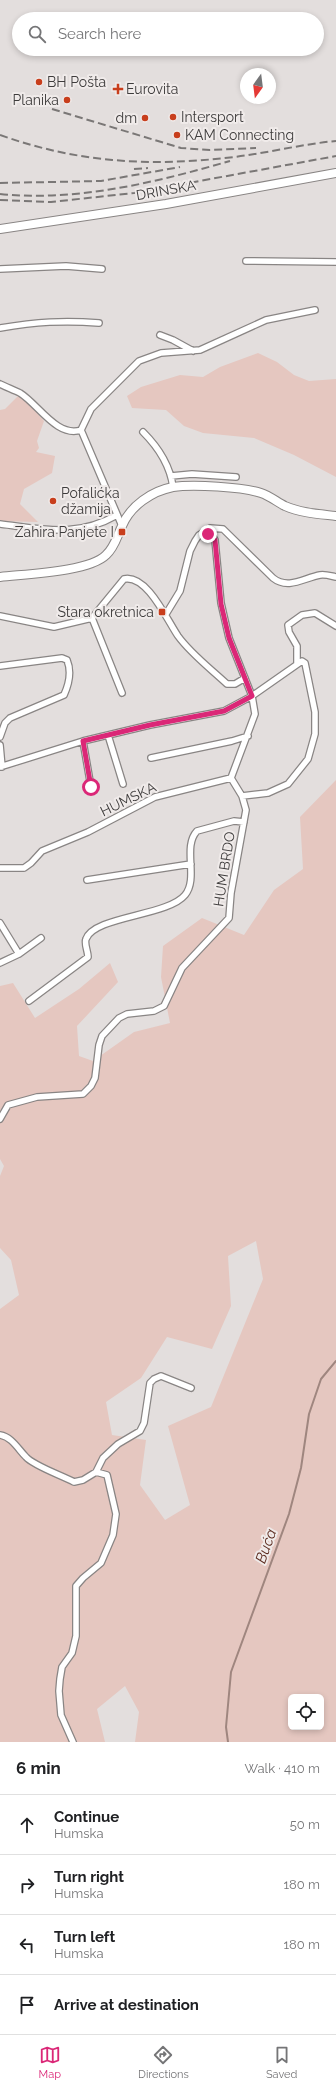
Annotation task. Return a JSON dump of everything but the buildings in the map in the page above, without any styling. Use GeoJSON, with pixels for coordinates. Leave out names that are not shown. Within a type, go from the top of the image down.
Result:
{"type":"FeatureCollection","features":[{"type":"Feature","properties":{"kind":"street","name":"DRINSKA"},"geometry":{"type":"LineString","coordinates":[[0,229],[166,204],[336,173]]}},
{"type":"Feature","properties":{"kind":"street"},"geometry":{"type":"LineString","coordinates":[[246,261],[336,262]]}},
{"type":"Feature","properties":{"kind":"street"},"geometry":{"type":"LineString","coordinates":[[0,268],[66,266],[102,269]]}},
{"type":"Feature","properties":{"kind":"street"},"geometry":{"type":"LineString","coordinates":[[122,526],[81,430],[91,409],[139,361],[161,353],[193,351],[213,345],[266,320],[315,310]]}},
{"type":"Feature","properties":{"kind":"street"},"geometry":{"type":"LineString","coordinates":[[0,328],[48,321],[68,320],[99,323]]}},
{"type":"Feature","properties":{"kind":"street"},"geometry":{"type":"LineString","coordinates":[[160,335],[174,340],[193,351]]}},
{"type":"Feature","properties":{"kind":"street"},"geometry":{"type":"LineString","coordinates":[[0,384],[20,394],[54,423],[70,432],[81,430]]}},
{"type":"Feature","properties":{"kind":"street"},"geometry":{"type":"LineString","coordinates":[[143,432],[154,442],[165,459],[173,487]]}},
{"type":"Feature","properties":{"kind":"street"},"geometry":{"type":"LineString","coordinates":[[171,476],[192,474],[236,477]]}},
{"type":"Feature","properties":{"kind":"street"},"geometry":{"type":"LineString","coordinates":[[0,577],[82,566],[97,562],[110,550],[117,540],[128,513],[138,504],[173,487],[200,486],[252,491],[262,493],[286,506],[299,510],[336,516]]}},
{"type":"Feature","properties":{"kind":"street"},"geometry":{"type":"LineString","coordinates":[[0,524],[71,531],[105,522],[117,515]]}},
{"type":"Feature","properties":{"kind":"street"},"geometry":{"type":"LineString","coordinates":[[166,614],[180,591],[190,551],[199,535],[203,534],[210,528],[223,530],[274,578],[284,584],[295,583],[319,575],[336,576]]}},
{"type":"Feature","properties":{"kind":"street"},"geometry":{"type":"LineString","coordinates":[[203,534],[211,534],[215,540],[221,604],[229,638],[252,696],[256,714],[231,778]]}},
{"type":"Feature","properties":{"kind":"street"},"geometry":{"type":"LineString","coordinates":[[0,616],[54,627],[92,618],[124,579],[130,577],[136,579],[166,614],[178,636],[226,684],[235,684],[245,678]]}},
{"type":"Feature","properties":{"kind":"street"},"geometry":{"type":"LineString","coordinates":[[297,664],[297,646],[289,632],[288,625],[302,615],[315,613],[336,626]]}},
{"type":"Feature","properties":{"kind":"street"},"geometry":{"type":"LineString","coordinates":[[92,618],[122,692]]}},
{"type":"Feature","properties":{"kind":"street"},"geometry":{"type":"LineString","coordinates":[[0,666],[62,658],[67,660],[69,664],[70,676],[64,695],[10,718],[5,724],[0,737]]}},
{"type":"Feature","properties":{"kind":"street"},"geometry":{"type":"LineString","coordinates":[[0,745],[1,767],[83,741],[224,711],[252,696],[297,664],[302,662],[305,663],[308,667],[315,712],[315,734],[308,759],[288,784],[268,793],[242,796]]}},
{"type":"Feature","properties":{"kind":"street","name":"HUMSKA"},"geometry":{"type":"LineString","coordinates":[[108,735],[123,784]]}},
{"type":"Feature","properties":{"kind":"street","name":"HUMSKA"},"geometry":{"type":"LineString","coordinates":[[151,758],[248,736]]}},
{"type":"Feature","properties":{"kind":"street","name":"HUMSKA"},"geometry":{"type":"LineString","coordinates":[[83,741],[91,787]]}},
{"type":"Feature","properties":{"kind":"street","name":"HUM BRDO"},"geometry":{"type":"LineString","coordinates":[[0,1119],[8,1105],[20,1101],[37,1097],[83,1094],[91,1086],[95,1078],[99,1045],[102,1036],[119,1018],[127,1014],[154,1011],[164,1006],[182,968],[229,918],[231,893],[246,810],[242,796],[231,778]]}},
{"type":"Feature","properties":{"kind":"street","name":"HUMSKA"},"geometry":{"type":"LineString","coordinates":[[0,868],[24,868],[42,851],[88,832],[155,797],[231,778]]}},
{"type":"Feature","properties":{"kind":"street","name":"HUM BRDO"},"geometry":{"type":"LineString","coordinates":[[29,1001],[88,957],[86,938],[90,933],[102,926],[170,905],[183,897],[189,885],[193,835],[197,831],[234,821],[244,822]]}},
{"type":"Feature","properties":{"kind":"street"},"geometry":{"type":"LineString","coordinates":[[87,880],[190,864]]}},
{"type":"Feature","properties":{"kind":"street"},"geometry":{"type":"LineString","coordinates":[[0,923],[18,954]]}},
{"type":"Feature","properties":{"kind":"street"},"geometry":{"type":"LineString","coordinates":[[0,963],[18,954],[41,938]]}},
{"type":"Feature","properties":{"kind":"street"},"geometry":{"type":"LineString","coordinates":[[0,1435],[14,1443],[27,1459],[36,1465],[55,1472],[74,1482],[83,1480],[96,1472],[103,1458],[118,1444],[140,1431],[144,1423],[150,1383],[154,1379],[161,1376],[191,1388]]}},
{"type":"Feature","properties":{"kind":"street"},"geometry":{"type":"LineString","coordinates":[[73,1742],[61,1715],[59,1691],[62,1667],[72,1653],[76,1636],[76,1586],[101,1563],[113,1536],[116,1514],[107,1475],[96,1472]]}},
{"type":"Feature","properties":{"kind":"shaded area"},"geometry":{"type":"Polygon","coordinates":[[[258,353],[277,362],[294,375],[309,381],[336,379],[336,477],[294,455],[254,438],[203,433],[184,426],[166,410],[132,408],[127,396],[141,387],[180,375],[203,377],[220,367],[258,353]]]}},
{"type":"Feature","properties":{"kind":"shaded area"},"geometry":{"type":"Polygon","coordinates":[[[18,396],[30,405],[44,421],[37,441],[39,448],[36,452],[55,456],[52,473],[24,489],[20,504],[38,522],[0,521],[0,410],[5,409],[18,396]]]}},
{"type":"Feature","properties":{"kind":"shaded area"},"geometry":{"type":"Polygon","coordinates":[[[336,780],[336,1742],[135,1742],[139,1712],[125,1686],[97,1709],[105,1742],[0,1742],[0,1309],[19,1295],[11,1260],[0,1248],[0,1176],[4,1166],[0,1159],[0,986],[13,983],[35,1018],[79,989],[110,963],[118,982],[77,1026],[79,1056],[93,1061],[134,1032],[170,1023],[161,977],[163,946],[202,918],[244,935],[274,890],[303,869],[300,817],[336,780]],[[256,1241],[228,1256],[231,1306],[212,1349],[167,1337],[141,1378],[106,1402],[112,1435],[146,1440],[140,1485],[165,1520],[190,1505],[168,1426],[211,1407],[263,1279],[256,1241]]]}},
{"type":"Feature","properties":{"kind":"waterway","name":"Buća"},"geometry":{"type":"LineString","coordinates":[[228,1742],[226,1727],[231,1672],[289,1514],[301,1468],[309,1414],[321,1379],[336,1361]]}},
{"type":"Feature","properties":{"kind":"railway"},"geometry":{"type":"LineString","coordinates":[[52,109],[181,148],[210,150],[256,148]]}},
{"type":"Feature","properties":{"kind":"railway"},"geometry":{"type":"LineString","coordinates":[[0,135],[58,152],[87,157],[144,162],[174,162],[234,157],[336,141]]}},
{"type":"Feature","properties":{"kind":"railway"},"geometry":{"type":"LineString","coordinates":[[0,200],[51,202],[134,193],[336,156]]}},
{"type":"Feature","properties":{"kind":"railway"},"geometry":{"type":"LineString","coordinates":[[0,194],[29,196],[87,193],[145,183],[230,161]]}},
{"type":"Feature","properties":{"kind":"railway"},"geometry":{"type":"LineString","coordinates":[[0,183],[101,181],[180,167]]}},
{"type":"Feature","properties":{"kind":"railway"},"geometry":{"type":"LineString","coordinates":[[134,169],[148,168]]}},
{"type":"Feature","properties":{"kind":"place","name":"BH Pošta"},"geometry":{"type":"Point","coordinates":[39,82]}},
{"type":"Feature","properties":{"kind":"place","name":"Eurovita"},"geometry":{"type":"Point","coordinates":[118,89]}},
{"type":"Feature","properties":{"kind":"place","name":"Planika"},"geometry":{"type":"Point","coordinates":[67,100]}},
{"type":"Feature","properties":{"kind":"place","name":"Intersport"},"geometry":{"type":"Point","coordinates":[173,117]}},
{"type":"Feature","properties":{"kind":"place","name":"dm"},"geometry":{"type":"Point","coordinates":[145,118]}},
{"type":"Feature","properties":{"kind":"place","name":"KAM Connecting"},"geometry":{"type":"Point","coordinates":[177,135]}},
{"type":"Feature","properties":{"kind":"place","name":"Pofalićka džamija"},"geometry":{"type":"Point","coordinates":[53,501]}},
{"type":"Feature","properties":{"kind":"place","name":"Zahira Panjete I"},"geometry":{"type":"Point","coordinates":[122,532]}},
{"type":"Feature","properties":{"kind":"place","name":"Stara okretnica"},"geometry":{"type":"Point","coordinates":[162,612]}},
{"type":"Feature","properties":{"kind":"route"},"geometry":{"type":"LineString","coordinates":[[91,787],[83,741],[150,725],[224,711],[252,696],[229,638],[221,604],[215,540],[211,534],[208,534]]}}]}
